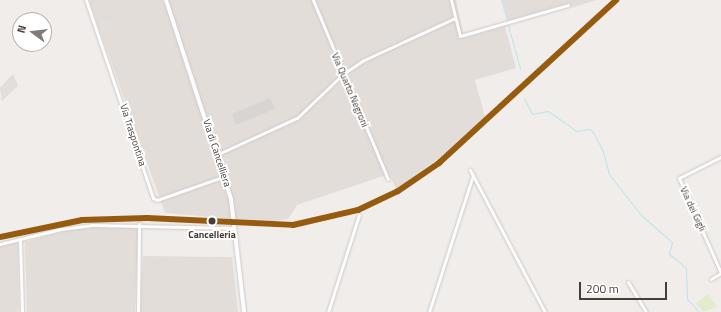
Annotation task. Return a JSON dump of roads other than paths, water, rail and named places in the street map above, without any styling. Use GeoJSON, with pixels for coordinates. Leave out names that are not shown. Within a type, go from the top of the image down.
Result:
{"type":"FeatureCollection","features":[{"type":"Feature","properties":{"kind":"street","name":"Via Traspontina"},"geometry":{"type":"LineString","coordinates":[[86,0],[153,198],[157,200],[225,176]]}},
{"type":"Feature","properties":{"kind":"street","name":"Via di Cancelliera"},"geometry":{"type":"LineString","coordinates":[[166,0],[216,155],[225,176],[234,228],[244,312]]}},
{"type":"Feature","properties":{"kind":"street","name":"Via Quarto Negroni"},"geometry":{"type":"LineString","coordinates":[[313,0],[388,180]]}},
{"type":"Feature","properties":{"kind":"street"},"geometry":{"type":"LineString","coordinates":[[451,0],[460,36],[568,5]]}},
{"type":"Feature","properties":{"kind":"street"},"geometry":{"type":"LineString","coordinates":[[216,155],[297,118],[343,74],[367,58],[455,18]]}},
{"type":"Feature","properties":{"kind":"street","name":"Via dei Gigli"},"geometry":{"type":"LineString","coordinates":[[711,279],[720,273],[679,179],[721,157]]}},
{"type":"Feature","properties":{"kind":"street"},"geometry":{"type":"LineString","coordinates":[[470,170],[545,312]]}},
{"type":"Feature","properties":{"kind":"street"},"geometry":{"type":"LineString","coordinates":[[429,312],[473,174]]}},
{"type":"Feature","properties":{"kind":"street"},"geometry":{"type":"LineString","coordinates":[[328,312],[359,215]]}},
{"type":"Feature","properties":{"kind":"street"},"geometry":{"type":"LineString","coordinates":[[0,244],[75,226],[139,224],[234,228]]}},
{"type":"Feature","properties":{"kind":"street"},"geometry":{"type":"LineString","coordinates":[[138,312],[139,224]]}},
{"type":"Feature","properties":{"kind":"street"},"geometry":{"type":"LineString","coordinates":[[20,238],[22,312]]}},
{"type":"Feature","properties":{"kind":"street"},"geometry":{"type":"LineString","coordinates":[[628,282],[646,312]]}},
{"type":"Feature","properties":{"kind":"waterway"},"geometry":{"type":"LineString","coordinates":[[501,0],[507,20]]}},
{"type":"Feature","properties":{"kind":"waterway"},"geometry":{"type":"LineString","coordinates":[[508,25],[520,68]]}},
{"type":"Feature","properties":{"kind":"waterway"},"geometry":{"type":"LineString","coordinates":[[524,98],[532,114],[548,111],[577,131],[590,129],[602,149],[609,174],[641,215],[672,242],[669,254],[686,268],[687,299],[699,312]]}},
{"type":"Feature","properties":{"kind":"place","name":"Cancelleria"},"geometry":{"type":"Point","coordinates":[212,221]}}]}
